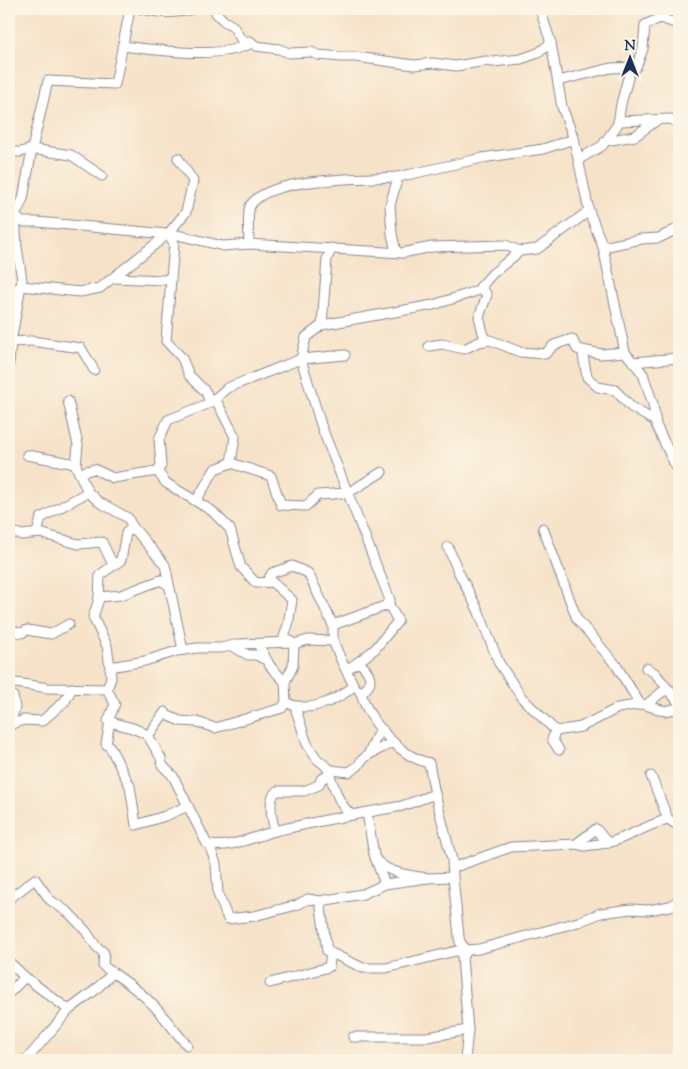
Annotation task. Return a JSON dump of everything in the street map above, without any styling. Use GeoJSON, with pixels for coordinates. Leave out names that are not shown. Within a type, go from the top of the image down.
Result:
{"type":"FeatureCollection","features":[{"type":"Feature","properties":{"kind":"street"},"geometry":{"type":"LineString","coordinates":[[9,363],[10,342],[22,280],[12,217],[23,199],[32,149],[48,81],[116,84],[130,9]]}},
{"type":"Feature","properties":{"kind":"street"},"geometry":{"type":"LineString","coordinates":[[141,9],[183,12],[192,9]]}},
{"type":"Feature","properties":{"kind":"street"},"geometry":{"type":"LineString","coordinates":[[216,9],[216,13],[233,26],[242,40],[250,41],[256,46],[278,49],[289,53],[311,52],[318,55],[356,57],[414,66],[433,63],[456,66],[486,61],[521,59],[538,53],[551,43]]}},
{"type":"Feature","properties":{"kind":"street"},"geometry":{"type":"LineString","coordinates":[[540,9],[551,43],[562,107],[574,139],[589,211],[604,248],[625,352],[643,374],[653,404],[656,425],[679,473]]}},
{"type":"Feature","properties":{"kind":"street"},"geometry":{"type":"LineString","coordinates":[[558,81],[611,68],[636,67],[643,49],[645,25],[660,18],[676,24],[679,22]]}},
{"type":"Feature","properties":{"kind":"street"},"geometry":{"type":"LineString","coordinates":[[122,46],[181,53],[240,49],[252,43]]}},
{"type":"Feature","properties":{"kind":"street"},"geometry":{"type":"LineString","coordinates":[[579,159],[602,146],[618,124],[621,104],[631,67]]}},
{"type":"Feature","properties":{"kind":"street"},"geometry":{"type":"LineString","coordinates":[[618,121],[671,119],[679,124]]}},
{"type":"Feature","properties":{"kind":"street"},"geometry":{"type":"LineString","coordinates":[[606,141],[635,136],[658,120]]}},
{"type":"Feature","properties":{"kind":"street"},"geometry":{"type":"LineString","coordinates":[[249,244],[249,208],[257,197],[283,187],[316,180],[398,177],[482,158],[543,149],[574,139]]}},
{"type":"Feature","properties":{"kind":"street"},"geometry":{"type":"LineString","coordinates":[[9,152],[32,149],[71,155],[102,176]]}},
{"type":"Feature","properties":{"kind":"street"},"geometry":{"type":"LineString","coordinates":[[9,294],[21,286],[80,292],[100,288],[168,234],[186,212],[193,181],[178,158]]}},
{"type":"Feature","properties":{"kind":"street"},"geometry":{"type":"LineString","coordinates":[[396,252],[392,234],[390,205],[398,177]]}},
{"type":"Feature","properties":{"kind":"street"},"geometry":{"type":"LineString","coordinates":[[12,217],[22,222],[178,235],[223,246],[249,244],[396,252],[432,247],[505,245],[520,251],[537,249],[589,211]]}},
{"type":"Feature","properties":{"kind":"street"},"geometry":{"type":"LineString","coordinates":[[604,248],[641,239],[659,238],[679,228]]}},
{"type":"Feature","properties":{"kind":"street"},"geometry":{"type":"LineString","coordinates":[[168,234],[174,243],[166,341],[182,358],[190,375],[213,400],[235,437],[231,463]]}},
{"type":"Feature","properties":{"kind":"street"},"geometry":{"type":"LineString","coordinates":[[322,326],[327,259],[332,248]]}},
{"type":"Feature","properties":{"kind":"street"},"geometry":{"type":"LineString","coordinates":[[333,626],[385,606],[390,600],[322,428],[302,359],[306,337],[322,326],[433,305],[477,291],[492,274],[520,251]]}},
{"type":"Feature","properties":{"kind":"street"},"geometry":{"type":"LineString","coordinates":[[113,278],[165,280],[170,277]]}},
{"type":"Feature","properties":{"kind":"street"},"geometry":{"type":"LineString","coordinates":[[481,286],[487,294],[479,318],[485,340]]}},
{"type":"Feature","properties":{"kind":"street"},"geometry":{"type":"LineString","coordinates":[[429,346],[442,344],[464,350],[485,340],[490,340],[520,352],[545,354],[554,345],[572,338],[577,349],[601,354],[625,352]]}},
{"type":"Feature","properties":{"kind":"street"},"geometry":{"type":"LineString","coordinates":[[10,342],[31,341],[81,348],[94,370]]}},
{"type":"Feature","properties":{"kind":"street"},"geometry":{"type":"LineString","coordinates":[[582,350],[587,377],[598,387],[615,390],[631,407],[655,421]]}},
{"type":"Feature","properties":{"kind":"street"},"geometry":{"type":"LineString","coordinates":[[157,471],[160,466],[159,439],[168,420],[213,400],[227,388],[302,359],[345,355]]}},
{"type":"Feature","properties":{"kind":"street"},"geometry":{"type":"LineString","coordinates":[[633,362],[679,358]]}},
{"type":"Feature","properties":{"kind":"street"},"geometry":{"type":"LineString","coordinates":[[68,401],[78,445],[77,468],[88,492],[99,502],[128,518],[133,527],[165,564],[183,650]]}},
{"type":"Feature","properties":{"kind":"street"},"geometry":{"type":"LineString","coordinates":[[27,455],[77,468],[94,469],[113,478],[157,471]]}},
{"type":"Feature","properties":{"kind":"street"},"geometry":{"type":"LineString","coordinates":[[196,501],[215,469],[231,463],[271,476],[280,505],[306,506],[318,495],[348,493],[382,472]]}},
{"type":"Feature","properties":{"kind":"street"},"geometry":{"type":"LineString","coordinates":[[157,471],[166,483],[212,511],[230,529],[241,567],[256,583],[272,582],[292,600],[284,637],[293,643]]}},
{"type":"Feature","properties":{"kind":"street"},"geometry":{"type":"LineString","coordinates":[[37,534],[41,518],[88,492]]}},
{"type":"Feature","properties":{"kind":"street"},"geometry":{"type":"LineString","coordinates":[[107,689],[111,678],[107,646],[93,617],[99,597],[100,575],[121,560],[126,534],[133,527]]}},
{"type":"Feature","properties":{"kind":"street"},"geometry":{"type":"LineString","coordinates":[[543,528],[577,620],[616,665],[643,704],[665,711],[679,708]]}},
{"type":"Feature","properties":{"kind":"street"},"geometry":{"type":"LineString","coordinates":[[9,531],[22,535],[37,534],[78,544],[102,542],[114,565]]}},
{"type":"Feature","properties":{"kind":"street"},"geometry":{"type":"LineString","coordinates":[[448,547],[478,610],[499,663],[522,698],[556,731]]}},
{"type":"Feature","properties":{"kind":"street"},"geometry":{"type":"LineString","coordinates":[[267,582],[272,573],[292,566],[308,572],[333,626],[333,641],[354,686],[361,693],[364,703],[374,720],[393,742],[408,754],[429,763],[453,873],[460,942],[468,951]]}},
{"type":"Feature","properties":{"kind":"street"},"geometry":{"type":"LineString","coordinates":[[99,597],[121,595],[161,580],[168,585]]}},
{"type":"Feature","properties":{"kind":"street"},"geometry":{"type":"LineString","coordinates":[[346,670],[375,649],[398,621],[388,602]]}},
{"type":"Feature","properties":{"kind":"street"},"geometry":{"type":"LineString","coordinates":[[9,630],[22,633],[27,630],[51,634],[69,624]]}},
{"type":"Feature","properties":{"kind":"street"},"geometry":{"type":"LineString","coordinates":[[110,667],[145,661],[197,648],[221,648],[239,644],[293,643],[308,640],[333,641]]}},
{"type":"Feature","properties":{"kind":"street"},"geometry":{"type":"LineString","coordinates":[[148,736],[165,713],[180,721],[197,722],[215,728],[282,708],[286,702],[285,682],[293,666],[293,643]]}},
{"type":"Feature","properties":{"kind":"street"},"geometry":{"type":"LineString","coordinates":[[258,644],[270,666],[285,682]]}},
{"type":"Feature","properties":{"kind":"street"},"geometry":{"type":"LineString","coordinates":[[232,646],[248,655],[256,655],[266,660]]}},
{"type":"Feature","properties":{"kind":"street"},"geometry":{"type":"LineString","coordinates":[[358,662],[369,674],[370,684],[361,693]]}},
{"type":"Feature","properties":{"kind":"street"},"geometry":{"type":"LineString","coordinates":[[646,668],[655,673],[679,703]]}},
{"type":"Feature","properties":{"kind":"street"},"geometry":{"type":"LineString","coordinates":[[9,682],[48,688],[107,689]]}},
{"type":"Feature","properties":{"kind":"street"},"geometry":{"type":"LineString","coordinates":[[286,702],[293,706],[316,706],[328,702],[354,686]]}},
{"type":"Feature","properties":{"kind":"street"},"geometry":{"type":"LineString","coordinates":[[9,726],[24,720],[42,721],[65,701],[72,688]]}},
{"type":"Feature","properties":{"kind":"street"},"geometry":{"type":"LineString","coordinates":[[107,689],[116,704],[108,721],[110,721],[106,744],[110,747],[130,786],[136,825],[188,806]]}},
{"type":"Feature","properties":{"kind":"street"},"geometry":{"type":"LineString","coordinates":[[556,731],[581,727],[618,708],[643,704],[662,692],[670,690]]}},
{"type":"Feature","properties":{"kind":"street"},"geometry":{"type":"LineString","coordinates":[[9,693],[13,696],[15,708],[9,726]]}},
{"type":"Feature","properties":{"kind":"street"},"geometry":{"type":"LineString","coordinates":[[299,706],[296,710],[307,744],[328,772],[338,797],[347,812],[352,815]]}},
{"type":"Feature","properties":{"kind":"street"},"geometry":{"type":"LineString","coordinates":[[110,721],[127,728],[140,729],[148,736],[161,758],[162,765],[173,776],[207,844],[213,846],[238,842],[276,831],[384,808],[402,806],[435,794]]}},
{"type":"Feature","properties":{"kind":"street"},"geometry":{"type":"LineString","coordinates":[[368,755],[377,735],[383,730]]}},
{"type":"Feature","properties":{"kind":"street"},"geometry":{"type":"LineString","coordinates":[[556,731],[552,739],[559,750]]}},
{"type":"Feature","properties":{"kind":"street"},"geometry":{"type":"LineString","coordinates":[[276,831],[271,800],[274,793],[277,791],[304,791],[319,785],[321,778],[331,770],[350,772],[368,755],[393,742]]}},
{"type":"Feature","properties":{"kind":"street"},"geometry":{"type":"LineString","coordinates":[[651,776],[668,819],[679,826]]}},
{"type":"Feature","properties":{"kind":"street"},"geometry":{"type":"LineString","coordinates":[[367,813],[374,855],[385,884]]}},
{"type":"Feature","properties":{"kind":"street"},"geometry":{"type":"LineString","coordinates":[[213,846],[211,850],[216,864],[218,894],[228,919],[254,916],[297,905],[308,899],[320,901],[363,894],[385,884],[453,873],[511,847],[576,844],[584,846],[608,843],[634,834],[648,825],[668,819]]}},
{"type":"Feature","properties":{"kind":"street"},"geometry":{"type":"LineString","coordinates":[[576,844],[596,830],[608,843]]}},
{"type":"Feature","properties":{"kind":"street"},"geometry":{"type":"LineString","coordinates":[[377,861],[384,868],[427,878]]}},
{"type":"Feature","properties":{"kind":"street"},"geometry":{"type":"LineString","coordinates":[[9,899],[35,879],[50,900],[69,913],[104,953],[103,966],[131,985],[151,1002],[172,1029],[188,1045]]}},
{"type":"Feature","properties":{"kind":"street"},"geometry":{"type":"LineString","coordinates":[[320,901],[327,951],[363,968],[386,968],[456,951],[468,951],[578,922],[601,913],[670,906],[679,900]]}},
{"type":"Feature","properties":{"kind":"street"},"geometry":{"type":"LineString","coordinates":[[465,1060],[468,1030],[462,957],[468,951]]}},
{"type":"Feature","properties":{"kind":"street"},"geometry":{"type":"LineString","coordinates":[[270,983],[329,967],[331,953]]}},
{"type":"Feature","properties":{"kind":"street"},"geometry":{"type":"LineString","coordinates":[[9,962],[69,1010]]}},
{"type":"Feature","properties":{"kind":"street"},"geometry":{"type":"LineString","coordinates":[[24,1060],[27,1060],[69,1010],[94,991],[113,973]]}},
{"type":"Feature","properties":{"kind":"street"},"geometry":{"type":"LineString","coordinates":[[9,993],[26,977]]}},
{"type":"Feature","properties":{"kind":"street"},"geometry":{"type":"LineString","coordinates":[[352,1037],[427,1036],[468,1030]]}}]}
